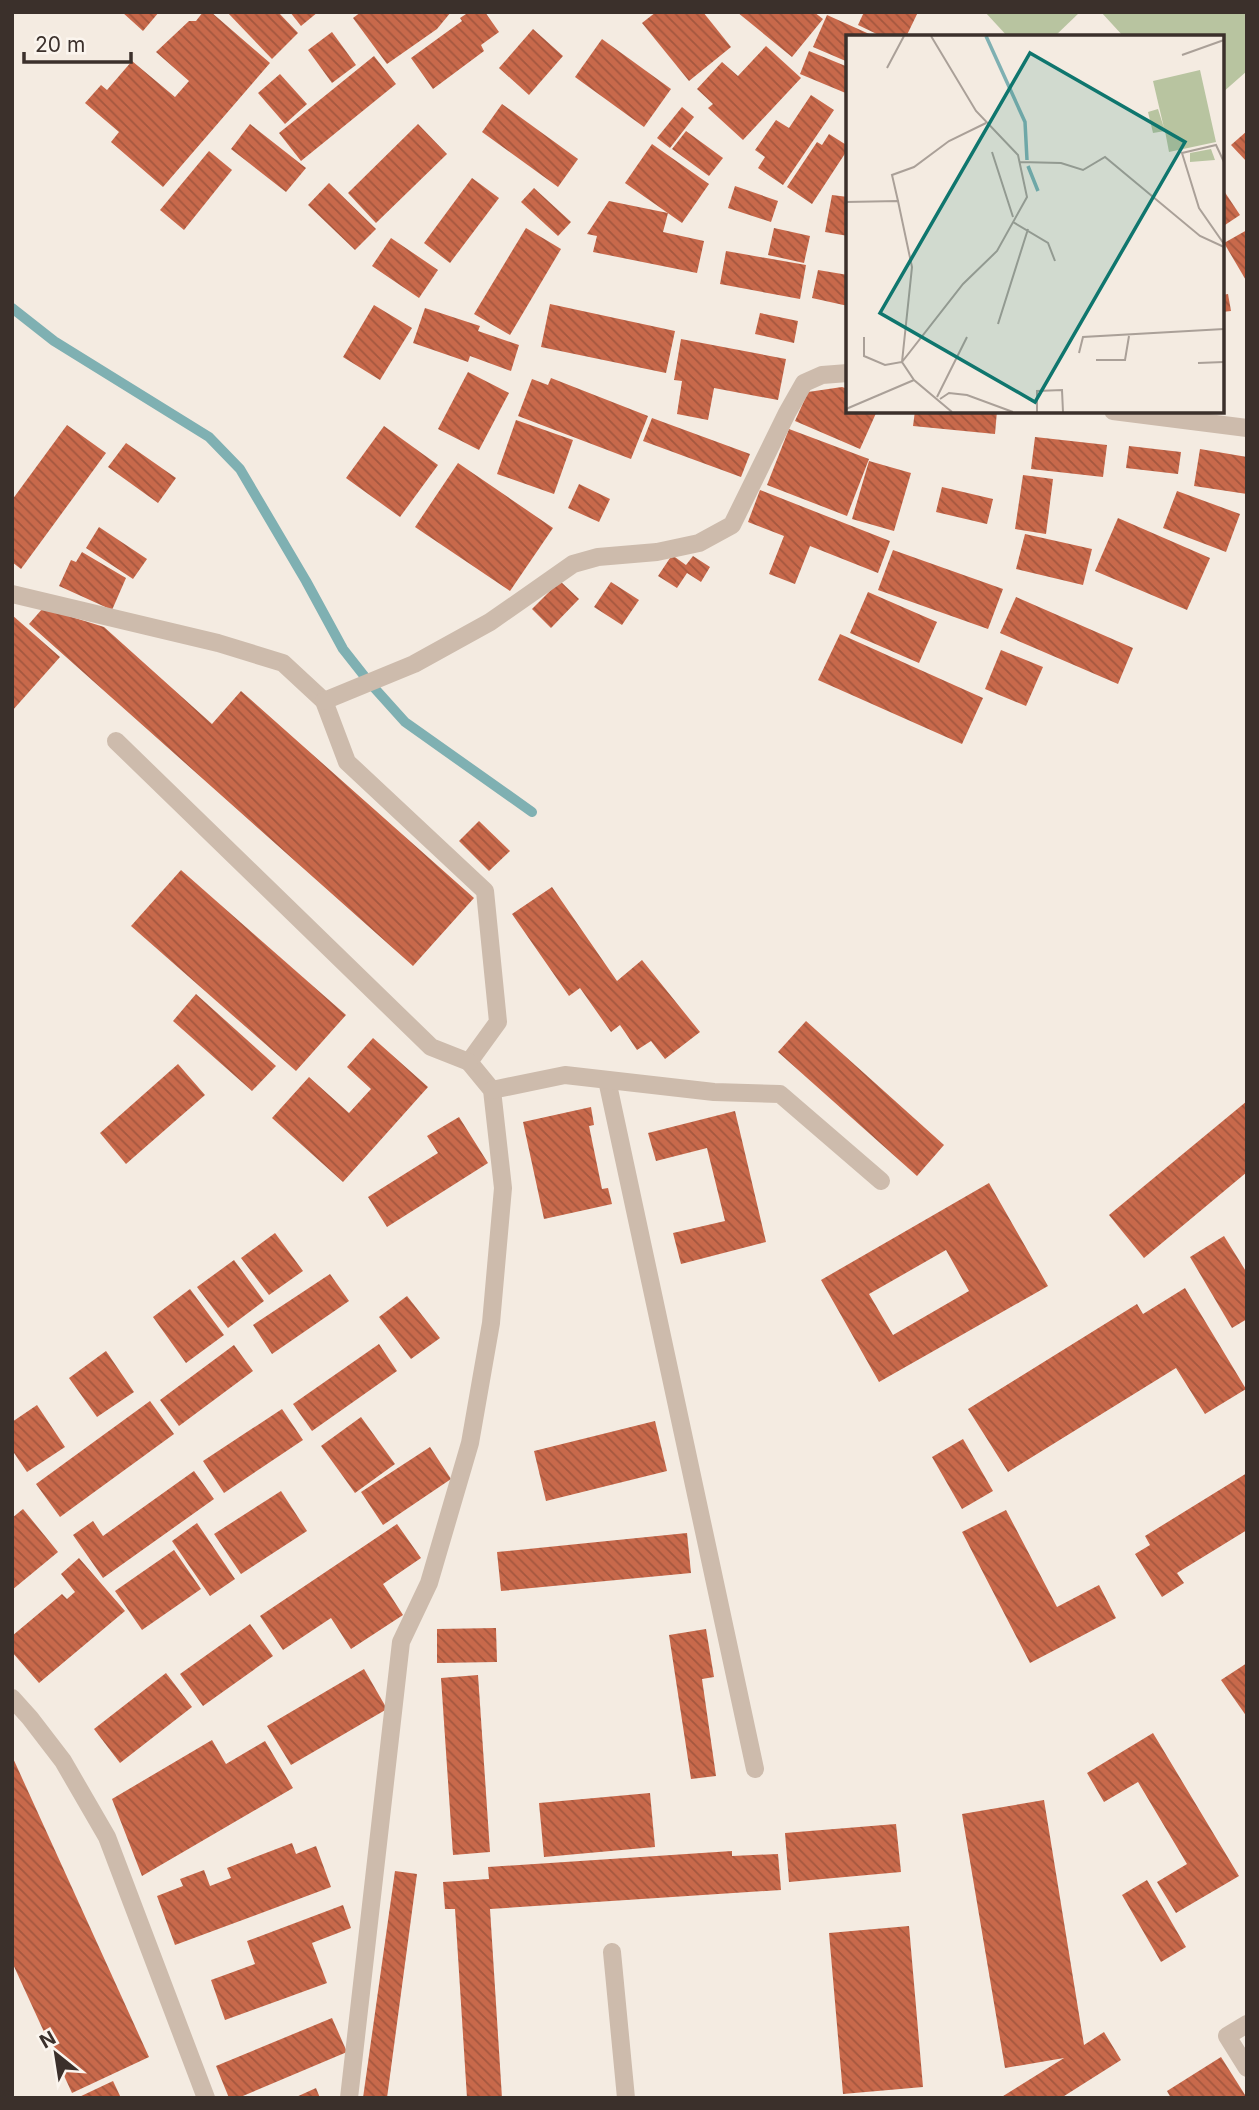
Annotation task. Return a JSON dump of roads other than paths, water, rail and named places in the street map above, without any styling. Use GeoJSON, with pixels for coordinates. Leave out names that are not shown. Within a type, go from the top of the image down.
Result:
{"type":"FeatureCollection","features":[{"type":"Feature","properties":{"kind":"street"},"geometry":{"type":"LineString","coordinates":[[324,701],[414,664],[490,622],[573,564],[598,557],[657,552],[699,543],[732,525],[804,383],[822,375],[846,373]]}},
{"type":"Feature","properties":{"kind":"street"},"geometry":{"type":"LineString","coordinates":[[1129,413],[1247,428]]}},
{"type":"Feature","properties":{"kind":"street"},"geometry":{"type":"LineString","coordinates":[[12,594],[218,643],[282,663],[324,701],[347,762],[485,891],[498,1022],[469,1062]]}},
{"type":"Feature","properties":{"kind":"street"},"geometry":{"type":"LineString","coordinates":[[116,741],[431,1047],[469,1062],[492,1090],[503,1188],[491,1323],[470,1443],[429,1583],[401,1642],[349,2098]]}},
{"type":"Feature","properties":{"kind":"street"},"geometry":{"type":"LineString","coordinates":[[492,1090],[565,1075],[714,1092],[780,1094],[881,1181]]}},
{"type":"Feature","properties":{"kind":"street"},"geometry":{"type":"LineString","coordinates":[[607,1080],[755,1769]]}},
{"type":"Feature","properties":{"kind":"street"},"geometry":{"type":"LineString","coordinates":[[12,1698],[63,1761],[107,1836],[206,2098]]}},
{"type":"Feature","properties":{"kind":"street"},"geometry":{"type":"LineString","coordinates":[[612,1952],[626,2098]]}},
{"type":"Feature","properties":{"kind":"street"},"geometry":{"type":"LineString","coordinates":[[1247,2024],[1227,2036],[1247,2067]]}},
{"type":"Feature","properties":{"kind":"waterway"},"geometry":{"type":"LineString","coordinates":[[12,308],[54,341],[209,437],[240,469],[343,649],[369,682],[405,722],[532,812]]}}]}
